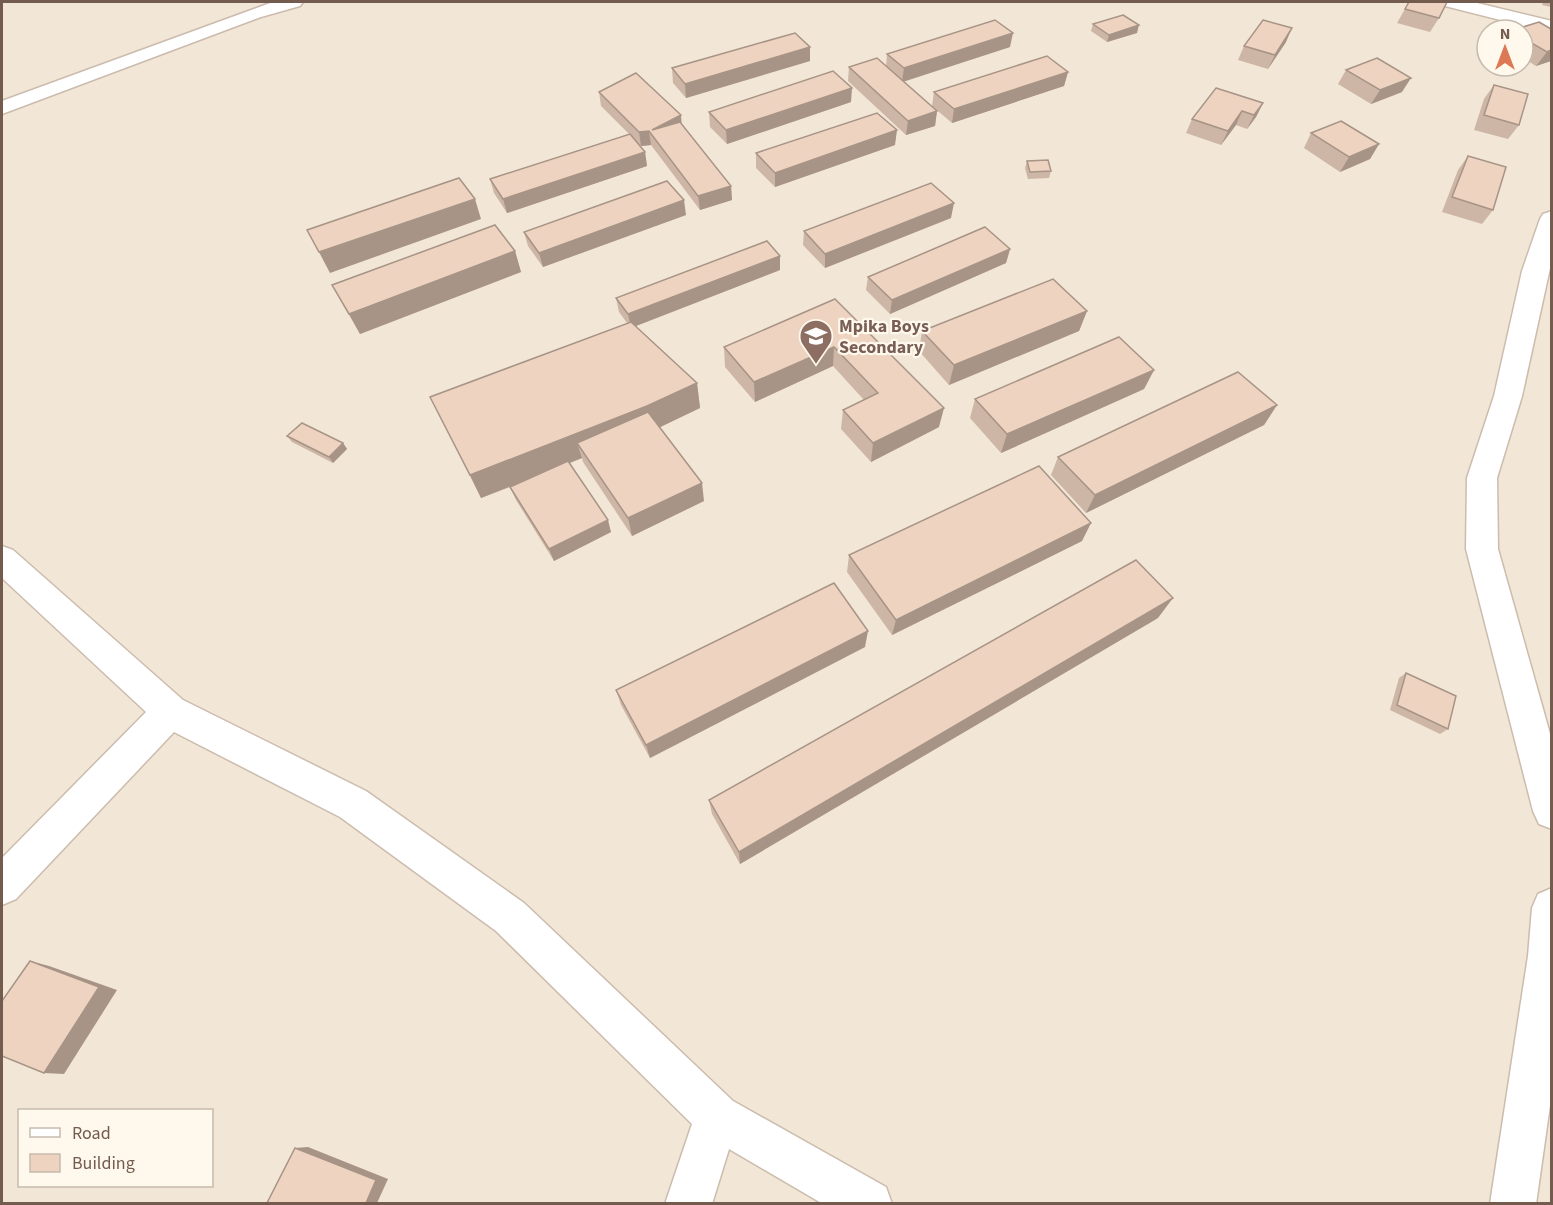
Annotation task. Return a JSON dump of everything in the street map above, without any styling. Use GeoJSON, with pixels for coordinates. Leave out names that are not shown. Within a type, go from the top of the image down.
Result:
{"type":"FeatureCollection","features":[{"type":"Feature","properties":{"kind":"street"},"geometry":{"type":"LineString","coordinates":[[254,13],[274,2]]}},
{"type":"Feature","properties":{"kind":"street"},"geometry":{"type":"LineString","coordinates":[[2,108],[254,13],[293,2]]}},
{"type":"Feature","properties":{"kind":"street"},"geometry":{"type":"LineString","coordinates":[[1452,2],[1551,27]]}},
{"type":"Feature","properties":{"kind":"street"},"geometry":{"type":"LineString","coordinates":[[1551,219],[1535,271],[1508,396],[1482,478],[1482,549],[1551,811]]}},
{"type":"Feature","properties":{"kind":"street"},"geometry":{"type":"LineString","coordinates":[[2,559],[170,712],[353,804],[510,917],[717,1117],[869,1203]]}},
{"type":"Feature","properties":{"kind":"street"},"geometry":{"type":"LineString","coordinates":[[2,885],[170,712]]}},
{"type":"Feature","properties":{"kind":"street"},"geometry":{"type":"LineString","coordinates":[[1513,1203],[1549,956],[1551,908]]}},
{"type":"Feature","properties":{"kind":"street"},"geometry":{"type":"LineString","coordinates":[[688,1203],[717,1117]]}},
{"type":"Feature","properties":{"kind":"shaded area"},"geometry":{"type":"Polygon","coordinates":[[[2,2],[1551,2],[1551,1203],[2,1203],[2,2]]]}},
{"type":"Feature","properties":{"kind":"building"},"geometry":{"type":"Polygon","coordinates":[[[1409,2],[1447,2],[1439,18],[1405,9],[1409,2]]]}},
{"type":"Feature","properties":{"kind":"building"},"geometry":{"type":"Polygon","coordinates":[[[1123,15],[1139,25],[1109,35],[1093,24],[1123,15]]]}},
{"type":"Feature","properties":{"kind":"building"},"geometry":{"type":"Polygon","coordinates":[[[995,20],[1013,33],[904,68],[887,54],[995,20]]]}},
{"type":"Feature","properties":{"kind":"building"},"geometry":{"type":"Polygon","coordinates":[[[1263,20],[1292,28],[1275,55],[1244,46],[1263,20]]]}},
{"type":"Feature","properties":{"kind":"building"},"geometry":{"type":"Polygon","coordinates":[[[1539,22],[1551,29],[1551,50],[1547,52],[1535,45],[1535,23],[1539,22]]]}},
{"type":"Feature","properties":{"kind":"building"},"geometry":{"type":"Polygon","coordinates":[[[795,33],[810,47],[685,84],[672,68],[795,33]]]}},
{"type":"Feature","properties":{"kind":"building"},"geometry":{"type":"Polygon","coordinates":[[[1047,56],[1068,72],[954,109],[934,92],[1047,56]]]}},
{"type":"Feature","properties":{"kind":"building"},"geometry":{"type":"Polygon","coordinates":[[[877,58],[937,111],[908,121],[849,67],[877,58]]]}},
{"type":"Feature","properties":{"kind":"building"},"geometry":{"type":"Polygon","coordinates":[[[1377,58],[1411,78],[1380,90],[1346,70],[1377,58]]]}},
{"type":"Feature","properties":{"kind":"building"},"geometry":{"type":"Polygon","coordinates":[[[833,71],[852,88],[726,130],[709,112],[833,71]]]}},
{"type":"Feature","properties":{"kind":"building"},"geometry":{"type":"Polygon","coordinates":[[[636,73],[681,115],[652,130],[680,122],[731,186],[698,196],[649,131],[639,132],[599,92],[636,73]]]}},
{"type":"Feature","properties":{"kind":"building"},"geometry":{"type":"Polygon","coordinates":[[[1494,85],[1528,94],[1519,125],[1484,115],[1494,85]]]}},
{"type":"Feature","properties":{"kind":"building"},"geometry":{"type":"Polygon","coordinates":[[[1216,88],[1263,103],[1254,115],[1242,111],[1228,131],[1192,119],[1216,88]]]}},
{"type":"Feature","properties":{"kind":"building"},"geometry":{"type":"Polygon","coordinates":[[[877,113],[897,130],[775,173],[756,153],[877,113]]]}},
{"type":"Feature","properties":{"kind":"building"},"geometry":{"type":"Polygon","coordinates":[[[1341,121],[1379,144],[1349,157],[1311,133],[1341,121]]]}},
{"type":"Feature","properties":{"kind":"building"},"geometry":{"type":"Polygon","coordinates":[[[630,134],[645,152],[503,199],[490,179],[630,134]]]}},
{"type":"Feature","properties":{"kind":"building"},"geometry":{"type":"Polygon","coordinates":[[[1468,156],[1506,167],[1493,210],[1452,197],[1468,156]]]}},
{"type":"Feature","properties":{"kind":"building"},"geometry":{"type":"Polygon","coordinates":[[[1048,160],[1051,171],[1030,172],[1027,161],[1048,160]]]}},
{"type":"Feature","properties":{"kind":"building"},"geometry":{"type":"Polygon","coordinates":[[[459,178],[475,199],[319,252],[307,230],[459,178]]]}},
{"type":"Feature","properties":{"kind":"building"},"geometry":{"type":"Polygon","coordinates":[[[667,181],[684,200],[539,253],[524,232],[667,181]]]}},
{"type":"Feature","properties":{"kind":"building"},"geometry":{"type":"Polygon","coordinates":[[[931,183],[954,203],[825,254],[804,231],[931,183]]]}},
{"type":"Feature","properties":{"kind":"building"},"geometry":{"type":"Polygon","coordinates":[[[495,225],[515,251],[349,314],[332,285],[495,225]]]}},
{"type":"Feature","properties":{"kind":"building"},"geometry":{"type":"Polygon","coordinates":[[[985,227],[1010,249],[892,300],[868,277],[985,227]]]}},
{"type":"Feature","properties":{"kind":"building"},"geometry":{"type":"Polygon","coordinates":[[[767,241],[780,256],[628,314],[616,298],[767,241]]]}},
{"type":"Feature","properties":{"kind":"building"},"geometry":{"type":"Polygon","coordinates":[[[1053,279],[1087,311],[954,365],[922,331],[1053,279]]]}},
{"type":"Feature","properties":{"kind":"building"},"geometry":{"type":"Polygon","coordinates":[[[835,299],[944,408],[873,443],[843,410],[878,393],[834,347],[754,382],[724,347],[835,299]]]}},
{"type":"Feature","properties":{"kind":"building"},"geometry":{"type":"Polygon","coordinates":[[[631,322],[697,383],[647,406],[470,475],[430,397],[631,322]]]}},
{"type":"Feature","properties":{"kind":"building"},"geometry":{"type":"Polygon","coordinates":[[[1119,337],[1154,370],[1007,434],[975,399],[1119,337]]]}},
{"type":"Feature","properties":{"kind":"building"},"geometry":{"type":"Polygon","coordinates":[[[1238,372],[1277,405],[1095,495],[1058,457],[1238,372]]]}},
{"type":"Feature","properties":{"kind":"building"},"geometry":{"type":"Polygon","coordinates":[[[648,412],[702,483],[628,518],[577,443],[648,412]]]}},
{"type":"Feature","properties":{"kind":"building"},"geometry":{"type":"Polygon","coordinates":[[[302,423],[343,443],[329,457],[287,436],[302,423]]]}},
{"type":"Feature","properties":{"kind":"building"},"geometry":{"type":"Polygon","coordinates":[[[568,461],[608,520],[549,549],[510,487],[568,461]]]}},
{"type":"Feature","properties":{"kind":"building"},"geometry":{"type":"Polygon","coordinates":[[[1039,466],[1091,523],[896,620],[849,555],[1039,466]]]}},
{"type":"Feature","properties":{"kind":"building"},"geometry":{"type":"Polygon","coordinates":[[[1136,560],[1173,598],[739,852],[709,800],[1136,560]]]}},
{"type":"Feature","properties":{"kind":"building"},"geometry":{"type":"Polygon","coordinates":[[[834,583],[868,631],[646,745],[616,690],[834,583]]]}},
{"type":"Feature","properties":{"kind":"building"},"geometry":{"type":"Polygon","coordinates":[[[1406,673],[1456,696],[1448,729],[1397,705],[1406,673]]]}},
{"type":"Feature","properties":{"kind":"building"},"geometry":{"type":"Polygon","coordinates":[[[30,961],[99,987],[44,1073],[2,1056],[2,1001],[30,961]]]}},
{"type":"Feature","properties":{"kind":"building"},"geometry":{"type":"Polygon","coordinates":[[[295,1148],[376,1180],[366,1203],[267,1203],[295,1148]]]}},
{"type":"Feature","properties":{"kind":"place","name":"Mpika Boys Secondary"},"geometry":{"type":"Point","coordinates":[816,365]}}]}
